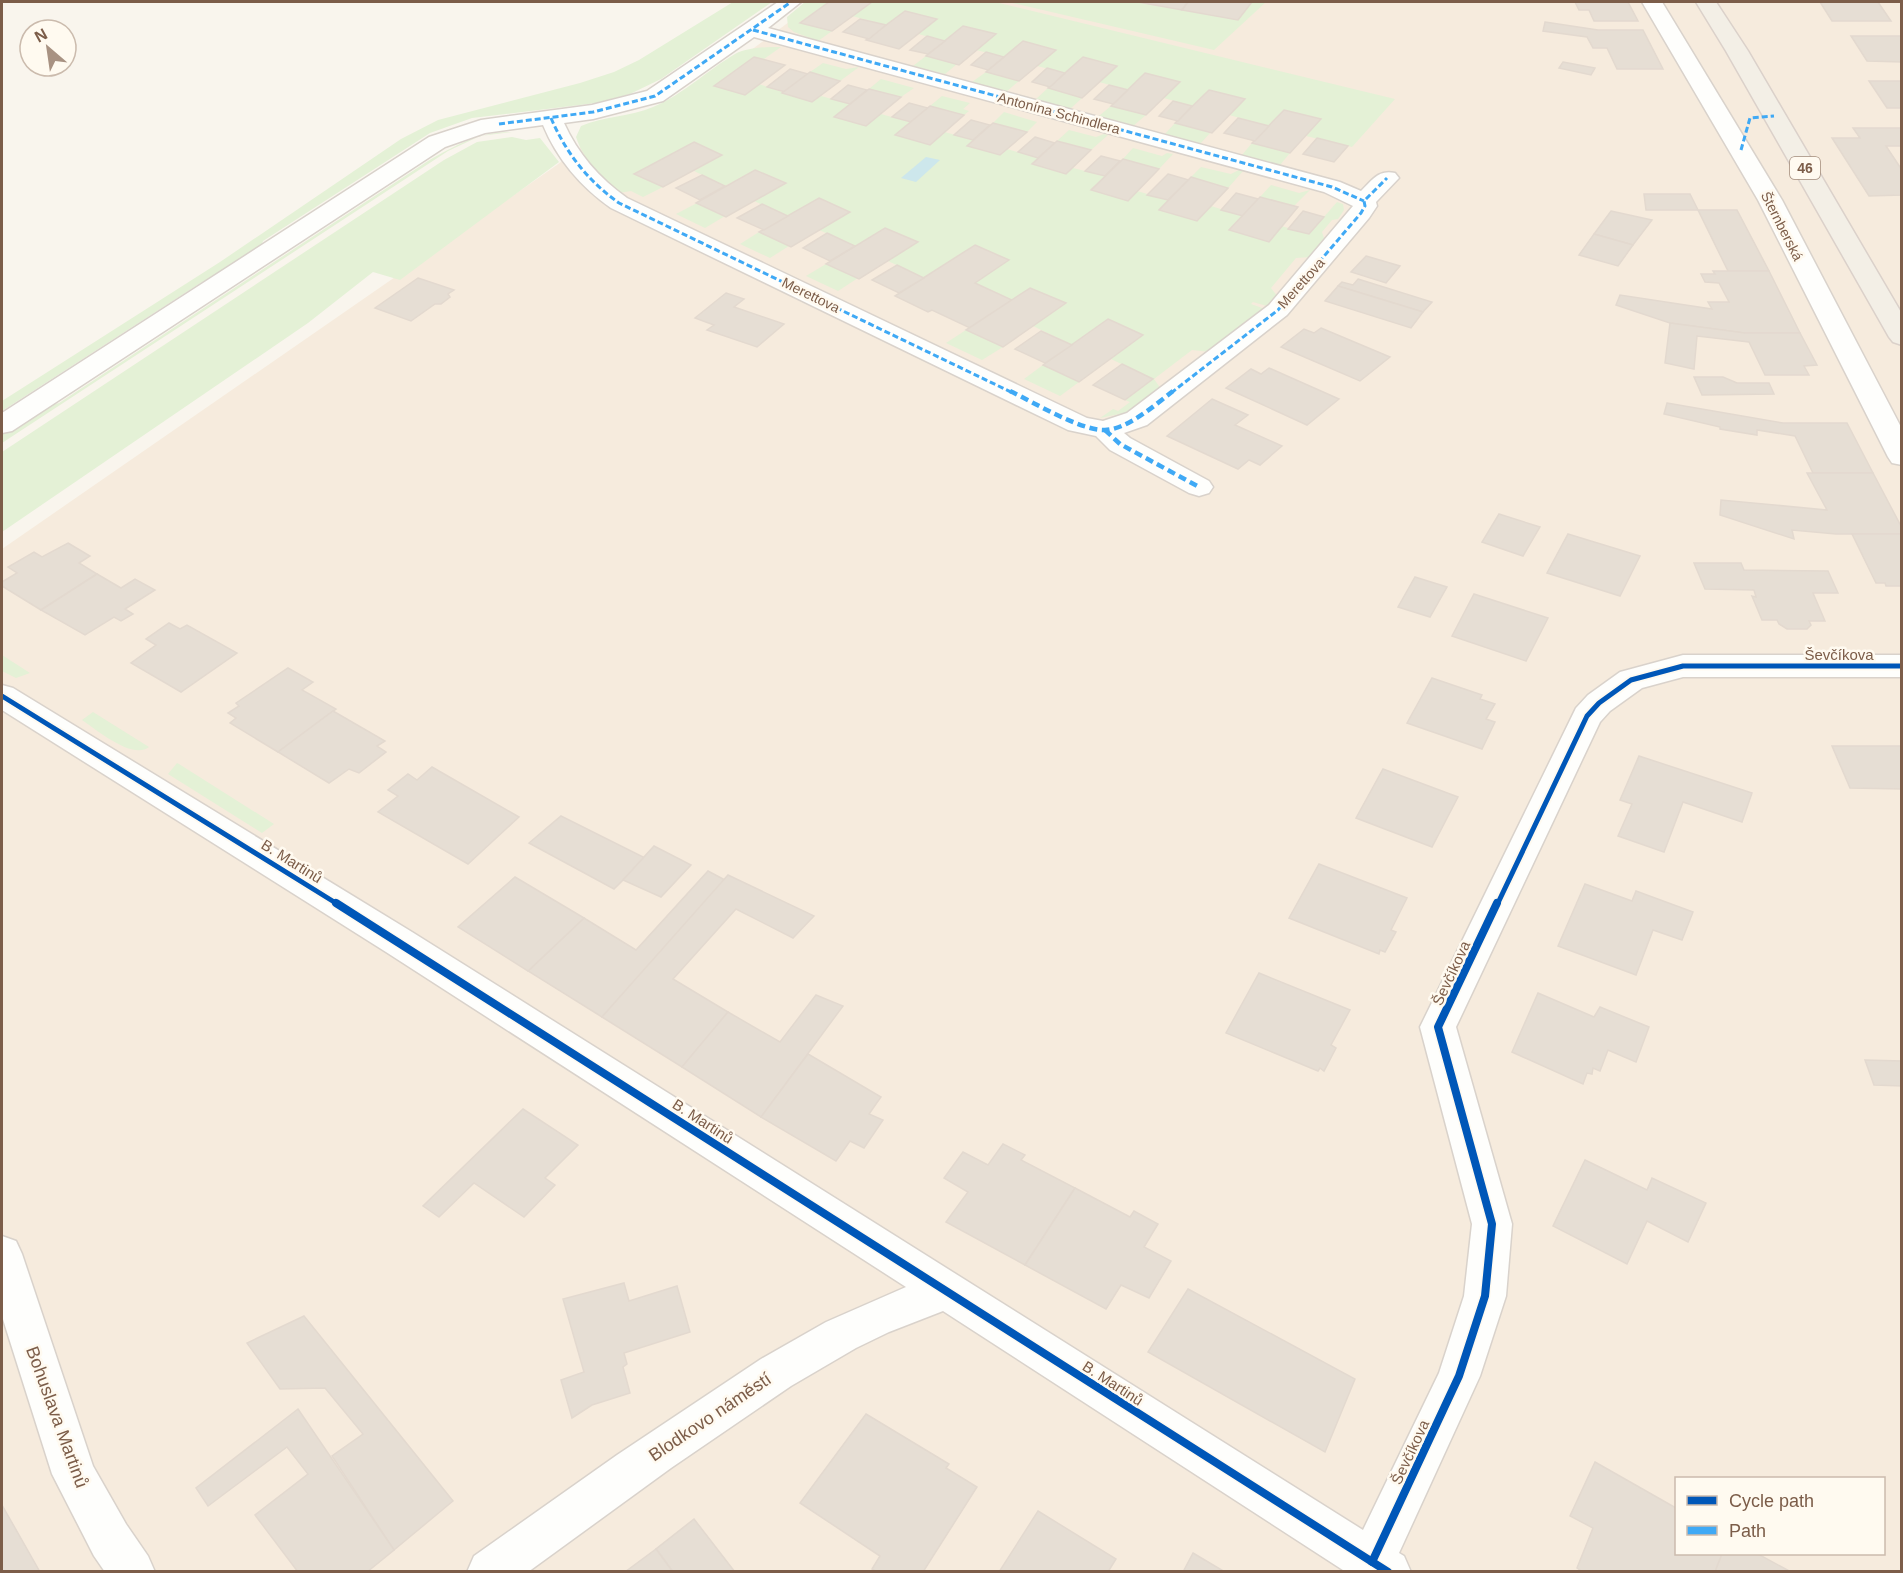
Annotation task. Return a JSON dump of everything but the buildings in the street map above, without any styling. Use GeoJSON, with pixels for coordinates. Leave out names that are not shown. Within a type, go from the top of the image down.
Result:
{"type":"FeatureCollection","features":[{"type":"Feature","properties":{"kind":"main road","name":"46"},"geometry":{"type":"LineString","coordinates":[[1706,2],[1737,51],[1902,337]]}},
{"type":"Feature","properties":{"kind":"street"},"geometry":{"type":"LineString","coordinates":[[2,425],[437,142],[481,127],[618,107],[655,96],[791,2]]}},
{"type":"Feature","properties":{"kind":"street","name":"Šternberská"},"geometry":{"type":"LineString","coordinates":[[1652,2],[1770,200],[1902,457]]}},
{"type":"Feature","properties":{"kind":"street","name":"Antonína Schindlera"},"geometry":{"type":"LineString","coordinates":[[753,30],[1332,187],[1364,201]]}},
{"type":"Feature","properties":{"kind":"street","name":"Merettova"},"geometry":{"type":"LineString","coordinates":[[551,118],[564,145],[581,169],[598,187],[619,203],[1078,424],[1105,430],[1120,444],[1199,487]]}},
{"type":"Feature","properties":{"kind":"street","name":"Merettova"},"geometry":{"type":"LineString","coordinates":[[1105,430],[1137,419],[1278,310],[1361,213],[1365,206],[1364,201],[1387,178]]}},
{"type":"Feature","properties":{"kind":"street","name":"Ševčíkova"},"geometry":{"type":"LineString","coordinates":[[1380,1567],[1459,1376],[1485,1296],[1492,1224],[1438,1027],[1583,724],[1599,703],[1631,680],[1683,666],[1902,666]]}},
{"type":"Feature","properties":{"kind":"street","name":"B. Martinů"},"geometry":{"type":"LineString","coordinates":[[2,696],[399,942],[1380,1567]]}},
{"type":"Feature","properties":{"kind":"street","name":"Bohuslava Martinů"},"geometry":{"type":"LineString","coordinates":[[2,1254],[74,1474],[110,1540],[132,1572]]}},
{"type":"Feature","properties":{"kind":"street","name":"Blodkovo náměstí"},"geometry":{"type":"LineString","coordinates":[[490,1572],[751,1388],[816,1347],[862,1323],[908,1303],[947,1291]]}},
{"type":"Feature","properties":{"kind":"shaded area"},"geometry":{"type":"Polygon","coordinates":[[[816,2],[1901,2],[1901,1571],[2,1571],[2,549],[557,165],[608,126],[681,102],[816,2]]]}},
{"type":"Feature","properties":{"kind":"green space"},"geometry":{"type":"Polygon","coordinates":[[[733,2],[772,2],[661,79],[630,94],[596,103],[472,118],[430,133],[263,241],[260,250],[215,279],[202,282],[2,411],[2,401],[220,262],[401,139],[438,120],[614,72],[639,60],[733,2]]]}},
{"type":"Feature","properties":{"kind":"green space"},"geometry":{"type":"Polygon","coordinates":[[[805,2],[829,2],[800,22],[832,31],[818,41],[794,32],[788,27],[787,17],[805,2]]]}},
{"type":"Feature","properties":{"kind":"green space"},"geometry":{"type":"Polygon","coordinates":[[[870,2],[995,2],[1395,99],[1352,147],[1306,136],[1320,119],[1284,110],[1269,126],[1229,115],[1244,99],[1209,90],[1192,106],[1164,98],[1180,82],[1128,90],[1099,82],[1116,66],[1083,57],[1065,73],[1037,66],[1055,50],[1023,41],[1004,57],[976,50],[995,34],[963,26],[945,41],[918,34],[936,19],[905,11],[886,25],[852,16],[870,2]]]}},
{"type":"Feature","properties":{"kind":"green space"},"geometry":{"type":"Polygon","coordinates":[[[1008,2],[1138,2],[1238,20],[1252,2],[1266,2],[1214,50],[1008,2]]]}},
{"type":"Feature","properties":{"kind":"green space"},"geometry":{"type":"Polygon","coordinates":[[[781,47],[764,59],[754,57],[714,86],[745,95],[759,84],[812,102],[821,96],[850,104],[834,117],[866,126],[881,114],[973,140],[967,146],[1000,155],[1007,149],[1038,158],[1032,164],[1066,174],[1073,168],[1105,176],[1091,190],[1128,201],[1137,191],[1168,200],[1160,210],[1197,221],[1211,206],[1243,216],[1230,230],[1268,241],[1281,226],[1309,234],[1337,202],[1343,204],[1344,210],[1338,219],[1332,220],[1322,232],[1325,241],[1311,257],[1296,258],[1271,288],[1278,297],[1267,306],[1253,302],[1251,304],[1265,309],[1210,352],[1192,350],[1154,379],[1161,389],[1129,412],[1100,418],[1113,409],[1118,411],[1130,402],[1125,400],[1153,379],[1111,359],[1143,335],[1108,319],[1072,345],[1033,326],[1065,303],[1030,288],[1012,300],[975,283],[1008,260],[924,278],[888,261],[917,242],[885,228],[855,246],[754,201],[785,183],[755,170],[725,186],[694,171],[722,155],[694,142],[634,174],[663,187],[643,197],[631,191],[619,193],[594,168],[583,153],[576,137],[581,126],[635,113],[664,102],[740,52],[781,47]]]}},
{"type":"Feature","properties":{"kind":"green space"},"geometry":{"type":"Polygon","coordinates":[[[926,56],[957,64],[945,74],[913,66],[926,56]]]}},
{"type":"Feature","properties":{"kind":"green space"},"geometry":{"type":"Polygon","coordinates":[[[823,63],[846,69],[859,67],[840,81],[810,72],[823,63]]]}},
{"type":"Feature","properties":{"kind":"green space"},"geometry":{"type":"Polygon","coordinates":[[[986,72],[1019,81],[1006,92],[972,82],[986,72]]]}},
{"type":"Feature","properties":{"kind":"green space"},"geometry":{"type":"Polygon","coordinates":[[[881,79],[914,88],[901,97],[869,89],[881,79]]]}},
{"type":"Feature","properties":{"kind":"green space"},"geometry":{"type":"Polygon","coordinates":[[[1048,88],[1082,98],[1070,109],[1035,100],[1048,88]]]}},
{"type":"Feature","properties":{"kind":"green space"},"geometry":{"type":"Polygon","coordinates":[[[942,96],[970,103],[963,109],[969,111],[964,115],[930,106],[942,96]]]}},
{"type":"Feature","properties":{"kind":"green space"},"geometry":{"type":"Polygon","coordinates":[[[1111,106],[1146,115],[1133,126],[1099,116],[1111,106]]]}},
{"type":"Feature","properties":{"kind":"green space"},"geometry":{"type":"Polygon","coordinates":[[[1004,112],[1037,122],[1027,132],[993,123],[1004,112]]]}},
{"type":"Feature","properties":{"kind":"green space"},"geometry":{"type":"Polygon","coordinates":[[[1175,123],[1211,132],[1200,144],[1165,134],[1175,123]]]}},
{"type":"Feature","properties":{"kind":"green space"},"geometry":{"type":"Polygon","coordinates":[[[1069,130],[1096,137],[1108,135],[1091,150],[1057,141],[1069,130]]]}},
{"type":"Feature","properties":{"kind":"green space"},"geometry":{"type":"Polygon","coordinates":[[[477,137],[448,151],[2,443],[2,433],[43,407],[59,403],[428,161],[458,145],[477,137]]]}},
{"type":"Feature","properties":{"kind":"green space"},"geometry":{"type":"Polygon","coordinates":[[[512,137],[526,140],[540,138],[559,162],[400,280],[373,272],[308,323],[2,532],[2,452],[444,160],[477,142],[512,137]]]}},
{"type":"Feature","properties":{"kind":"green space"},"geometry":{"type":"Polygon","coordinates":[[[1252,143],[1290,153],[1280,165],[1242,155],[1252,143]]]}},
{"type":"Feature","properties":{"kind":"green space"},"geometry":{"type":"Polygon","coordinates":[[[1133,148],[1162,156],[1167,153],[1173,154],[1159,169],[1123,159],[1133,148]]]}},
{"type":"Feature","properties":{"kind":"green space"},"geometry":{"type":"Polygon","coordinates":[[[1201,167],[1231,174],[1239,170],[1243,171],[1228,188],[1191,177],[1201,167]]]}},
{"type":"Feature","properties":{"kind":"green space"},"geometry":{"type":"Polygon","coordinates":[[[1271,185],[1299,193],[1310,190],[1294,206],[1260,197],[1271,185]]]}},
{"type":"Feature","properties":{"kind":"green space"},"geometry":{"type":"Polygon","coordinates":[[[697,203],[725,216],[705,228],[676,214],[697,203]]]}},
{"type":"Feature","properties":{"kind":"green space"},"geometry":{"type":"Polygon","coordinates":[[[759,232],[789,246],[770,258],[740,244],[759,232]]]}},
{"type":"Feature","properties":{"kind":"green space"},"geometry":{"type":"Polygon","coordinates":[[[826,264],[858,278],[838,291],[806,276],[826,264]]]}},
{"type":"Feature","properties":{"kind":"green space"},"geometry":{"type":"Polygon","coordinates":[[[966,330],[1003,347],[982,360],[946,343],[966,330]]]}},
{"type":"Feature","properties":{"kind":"green space"},"geometry":{"type":"Polygon","coordinates":[[[1043,365],[1079,382],[1060,396],[1024,379],[1043,365]]]}},
{"type":"Feature","properties":{"kind":"green space"},"geometry":{"type":"Polygon","coordinates":[[[2,655],[30,673],[16,678],[2,671],[2,655]]]}},
{"type":"Feature","properties":{"kind":"green space"},"geometry":{"type":"Polygon","coordinates":[[[93,712],[149,747],[133,750],[105,736],[82,720],[93,712]]]}},
{"type":"Feature","properties":{"kind":"green space"},"geometry":{"type":"Polygon","coordinates":[[[177,763],[274,824],[262,833],[168,774],[177,763]]]}},
{"type":"Feature","properties":{"kind":"water"},"geometry":{"type":"Polygon","coordinates":[[[926,157],[940,160],[916,182],[901,178],[926,157]]]}},
{"type":"Feature","properties":{"kind":"marked path"},"geometry":{"type":"LineString","coordinates":[[499,124],[593,112],[655,96],[791,2]]}},
{"type":"Feature","properties":{"kind":"marked path"},"geometry":{"type":"LineString","coordinates":[[753,30],[1332,187],[1364,201]]}},
{"type":"Feature","properties":{"kind":"marked path"},"geometry":{"type":"LineString","coordinates":[[1741,150],[1750,118],[1774,116]]}},
{"type":"Feature","properties":{"kind":"marked path"},"geometry":{"type":"LineString","coordinates":[[551,118],[556,131],[578,166],[597,186],[619,203],[1078,424],[1105,430],[1137,419],[1278,310],[1361,213],[1365,206],[1364,201],[1387,178]]}},
{"type":"Feature","properties":{"kind":"marked path"},"geometry":{"type":"LineString","coordinates":[[1105,430],[1120,444],[1199,487]]}},
{"type":"Feature","properties":{"kind":"cycle path"},"geometry":{"type":"LineString","coordinates":[[1372,1562],[1459,1376],[1485,1296],[1492,1224],[1438,1027],[1587,716],[1599,703],[1631,680],[1683,666],[1902,666]]}},
{"type":"Feature","properties":{"kind":"cycle path"},"geometry":{"type":"LineString","coordinates":[[2,696],[399,942],[1388,1572]]}}]}
